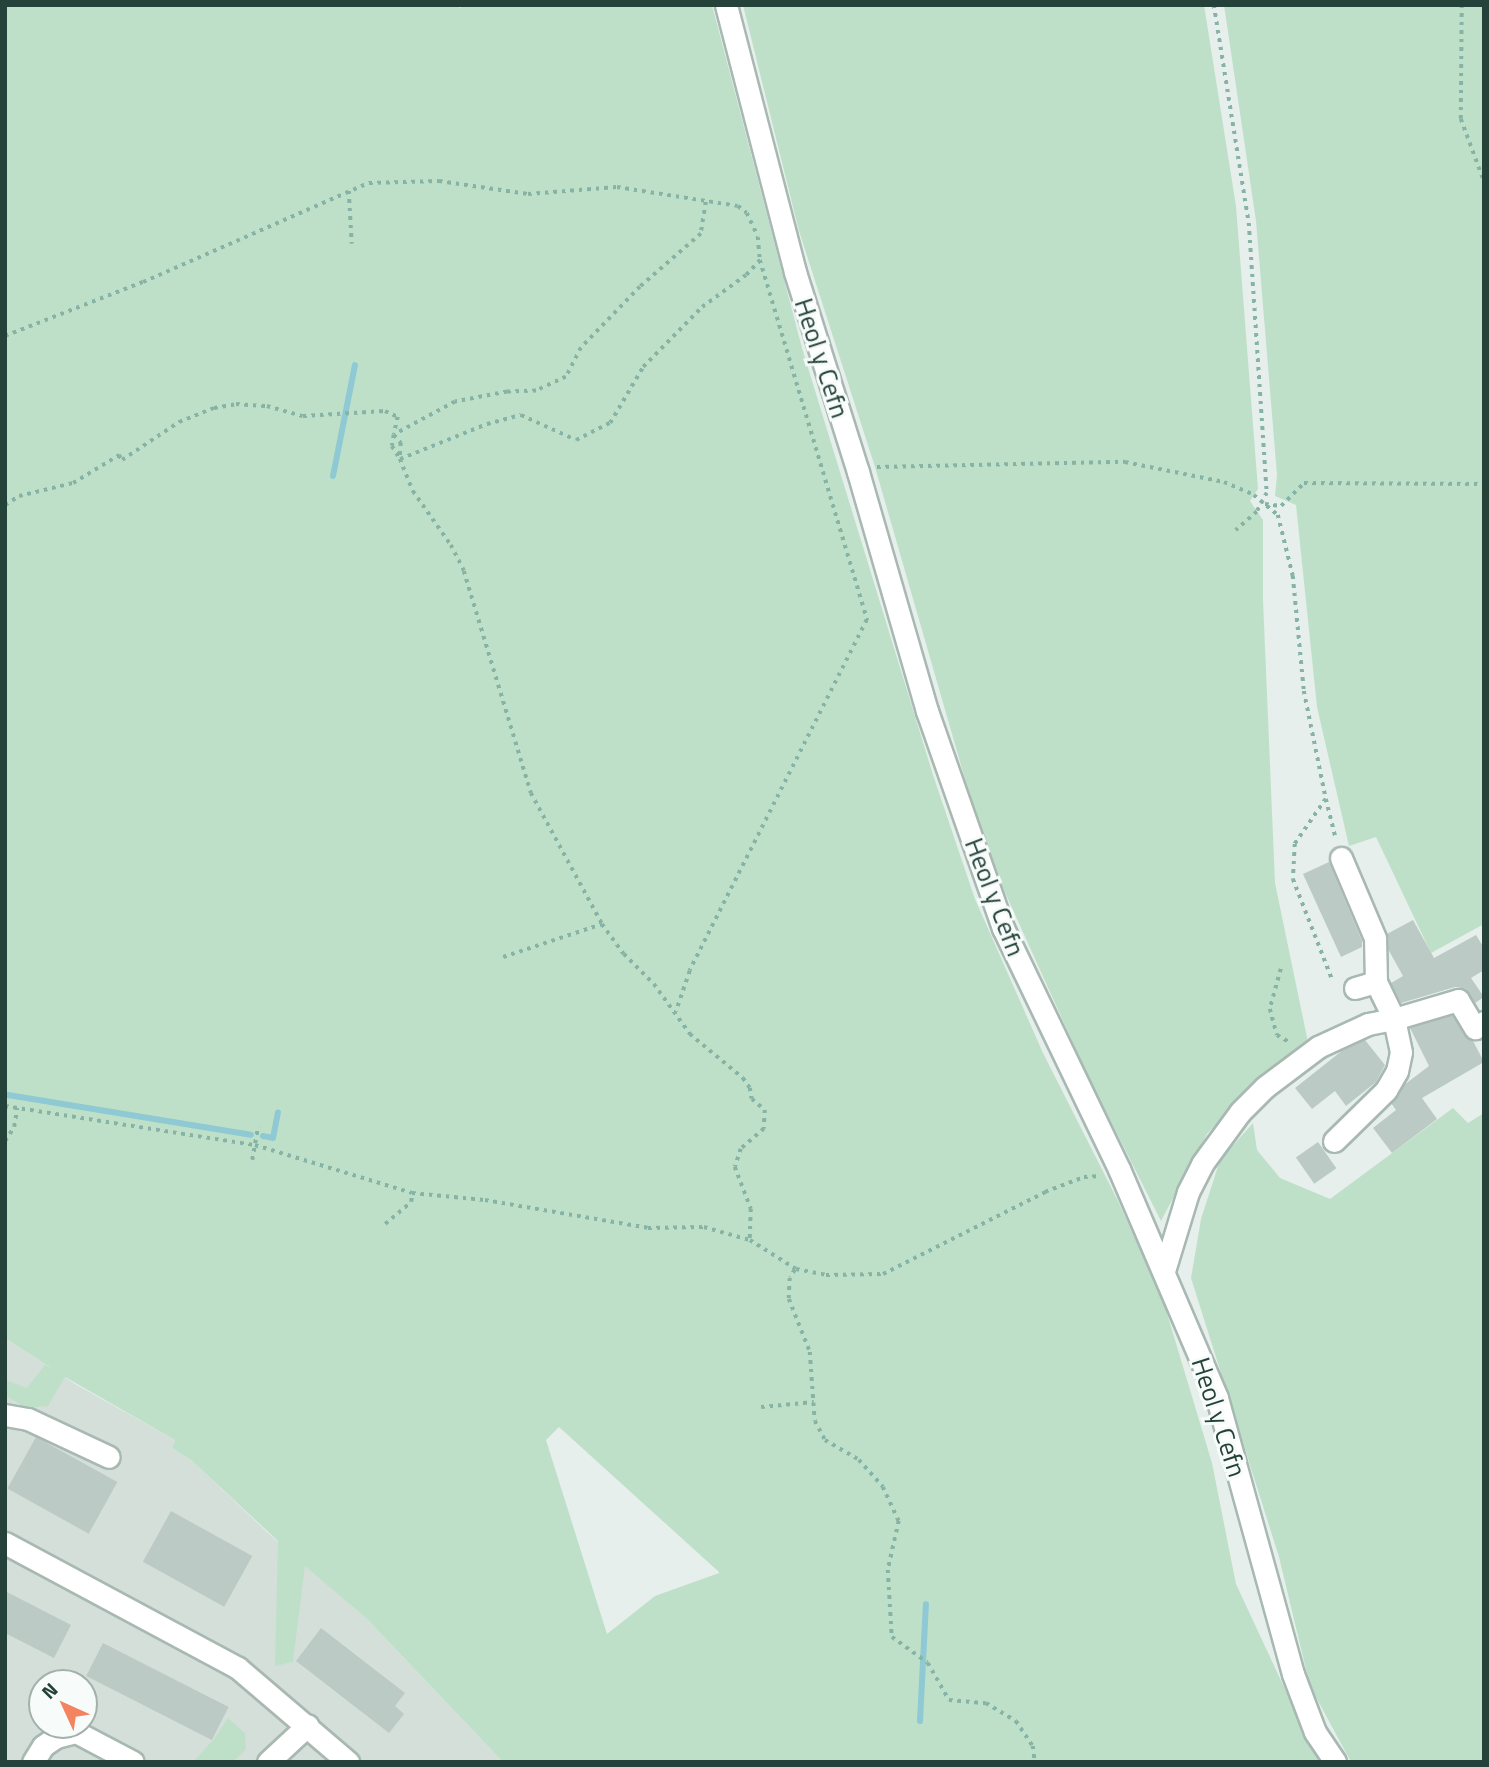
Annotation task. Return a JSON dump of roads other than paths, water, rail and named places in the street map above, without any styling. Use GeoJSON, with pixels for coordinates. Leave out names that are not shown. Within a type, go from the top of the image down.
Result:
{"type":"FeatureCollection","features":[{"type":"Feature","properties":{"kind":"street","name":"Heol y Cefn"},"geometry":{"type":"LineString","coordinates":[[726,5],[795,272],[858,472],[927,711],[1003,928],[1119,1169],[1217,1398],[1293,1674],[1315,1732],[1335,1762]]}},
{"type":"Feature","properties":{"kind":"street"},"geometry":{"type":"LineString","coordinates":[[1334,1141],[1386,1090],[1398,1071],[1401,1052],[1394,1019],[1365,985],[1375,938],[1341,858]]}},
{"type":"Feature","properties":{"kind":"street"},"geometry":{"type":"LineString","coordinates":[[1164,1271],[1188,1192],[1202,1164],[1240,1112],[1265,1087],[1318,1048],[1368,1024],[1458,1000],[1475,1028],[1484,1022]]}},
{"type":"Feature","properties":{"kind":"street"},"geometry":{"type":"LineString","coordinates":[[5,1415],[28,1419],[109,1457]]}},
{"type":"Feature","properties":{"kind":"street"},"geometry":{"type":"LineString","coordinates":[[5,1543],[238,1668],[308,1725],[348,1762]]}},
{"type":"Feature","properties":{"kind":"street"},"geometry":{"type":"LineString","coordinates":[[268,1762],[308,1725]]}},
{"type":"Feature","properties":{"kind":"street"},"geometry":{"type":"LineString","coordinates":[[33,1762],[43,1746],[56,1737],[76,1732],[133,1762]]}},
{"type":"Feature","properties":{"kind":"waterway"},"geometry":{"type":"LineString","coordinates":[[333,476],[355,365]]}},
{"type":"Feature","properties":{"kind":"waterway"},"geometry":{"type":"LineString","coordinates":[[8,1095],[251,1135]]}},
{"type":"Feature","properties":{"kind":"waterway"},"geometry":{"type":"LineString","coordinates":[[263,1136],[273,1138],[278,1112]]}},
{"type":"Feature","properties":{"kind":"waterway"},"geometry":{"type":"LineString","coordinates":[[920,1721],[926,1604]]}}]}
